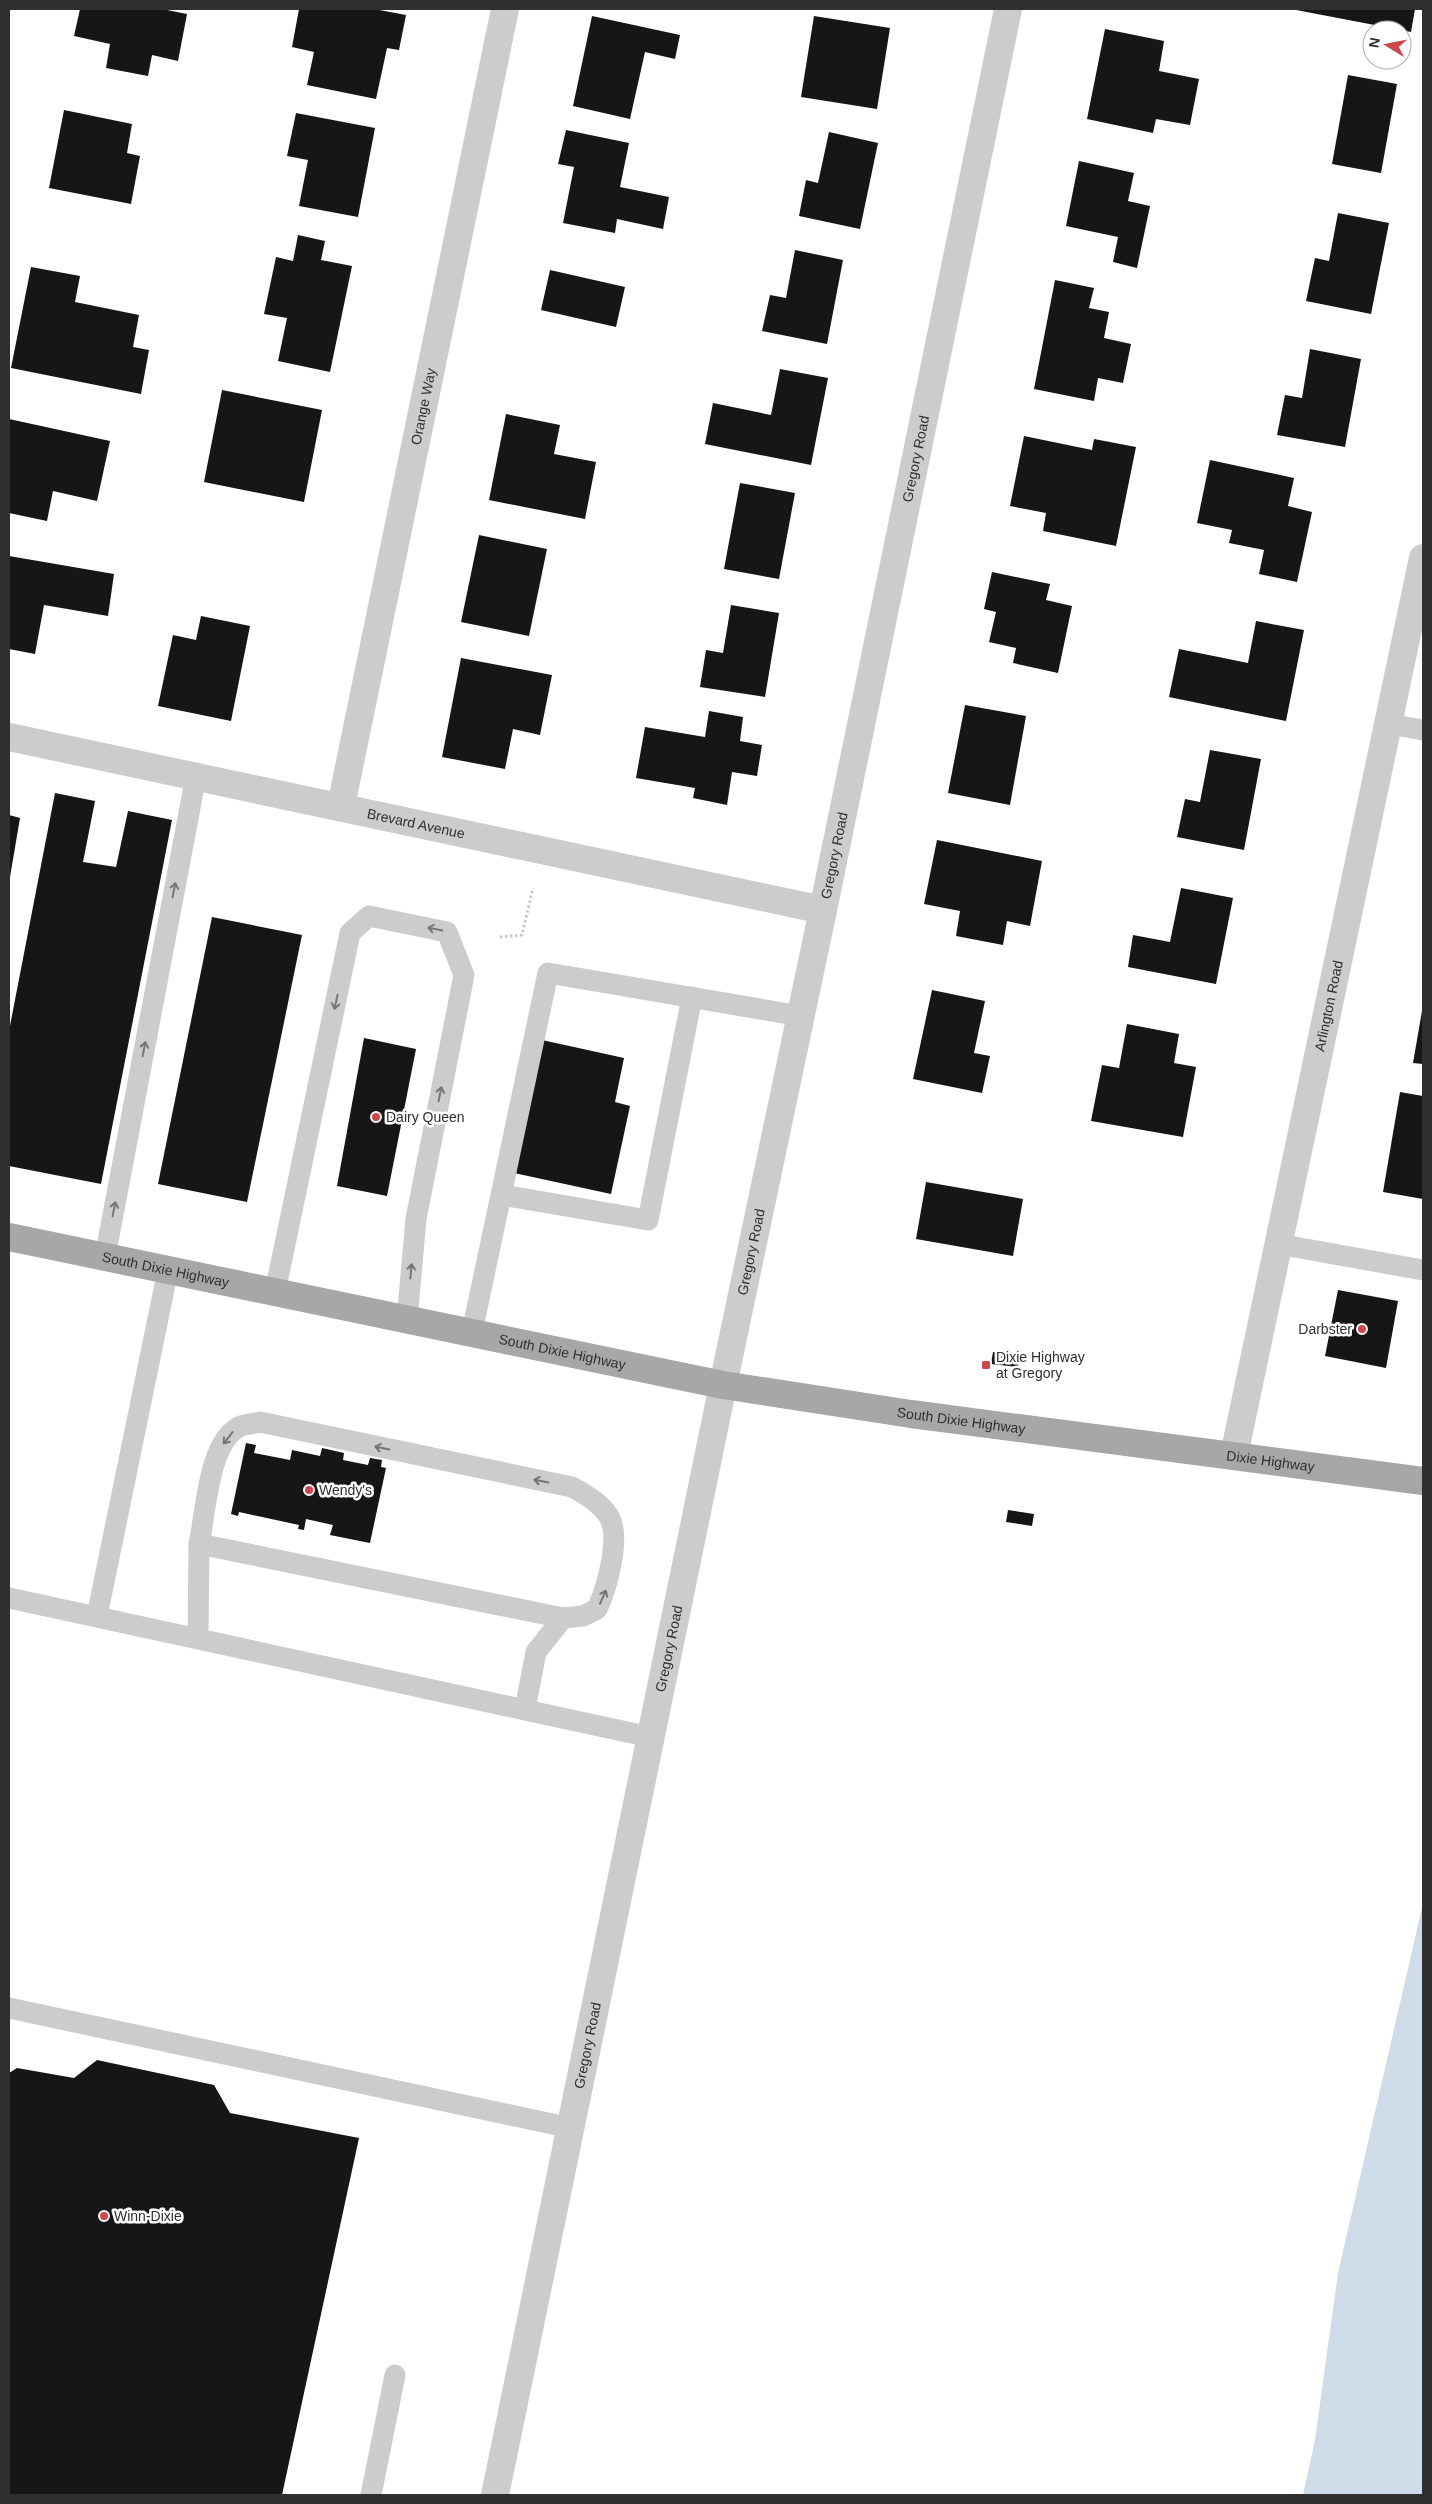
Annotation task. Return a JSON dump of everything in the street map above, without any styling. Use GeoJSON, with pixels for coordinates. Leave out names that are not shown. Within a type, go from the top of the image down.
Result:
{"type":"FeatureCollection","features":[{"type":"Feature","properties":{"kind":"main road","name":"South Dixie Highway"},"geometry":{"type":"LineString","coordinates":[[9,1237],[723,1385],[912,1414],[1120,1441]]}},
{"type":"Feature","properties":{"kind":"main road","name":"Dixie Highway"},"geometry":{"type":"LineString","coordinates":[[1120,1441],[1423,1481]]}},
{"type":"Feature","properties":{"kind":"street","name":"Orange Way"},"geometry":{"type":"LineString","coordinates":[[341,806],[505,9]]}},
{"type":"Feature","properties":{"kind":"street","name":"Gregory Road"},"geometry":{"type":"LineString","coordinates":[[495,2495],[723,1385],[824,910],[1008,9]]}},
{"type":"Feature","properties":{"kind":"street","name":"Arlington Road"},"geometry":{"type":"LineString","coordinates":[[1234,1455],[1423,558]]}},
{"type":"Feature","properties":{"kind":"street","name":"Brevard Avenue"},"geometry":{"type":"LineString","coordinates":[[9,737],[824,910]]}},
{"type":"Feature","properties":{"kind":"lane"},"geometry":{"type":"LineString","coordinates":[[1389,724],[1423,730]]}},
{"type":"Feature","properties":{"kind":"lane"},"geometry":{"type":"LineString","coordinates":[[105,1257],[196,776]]}},
{"type":"Feature","properties":{"kind":"lane"},"geometry":{"type":"LineString","coordinates":[[276,1292],[350,933],[369,916],[447,932],[464,975],[416,1219],[407,1320]]}},
{"type":"Feature","properties":{"kind":"lane"},"geometry":{"type":"LineString","coordinates":[[472,1332],[548,973],[801,1016]]}},
{"type":"Feature","properties":{"kind":"lane"},"geometry":{"type":"LineString","coordinates":[[502,1195],[648,1220],[692,997]]}},
{"type":"Feature","properties":{"kind":"lane"},"geometry":{"type":"LineString","coordinates":[[1278,1244],[1423,1270]]}},
{"type":"Feature","properties":{"kind":"lane"},"geometry":{"type":"LineString","coordinates":[[97,1616],[168,1270]]}},
{"type":"Feature","properties":{"kind":"lane"},"geometry":{"type":"LineString","coordinates":[[198,1638],[199,1544],[218,1452],[229,1435],[241,1426],[260,1422],[572,1487],[592,1498],[610,1516],[614,1541],[606,1589],[598,1609],[583,1616],[563,1618],[199,1544]]}},
{"type":"Feature","properties":{"kind":"lane"},"geometry":{"type":"LineString","coordinates":[[9,1598],[650,1737]]}},
{"type":"Feature","properties":{"kind":"lane"},"geometry":{"type":"LineString","coordinates":[[525,1709],[536,1652],[563,1618]]}},
{"type":"Feature","properties":{"kind":"lane"},"geometry":{"type":"LineString","coordinates":[[9,2008],[570,2128]]}},
{"type":"Feature","properties":{"kind":"lane"},"geometry":{"type":"LineString","coordinates":[[370,2495],[395,2375]]}},
{"type":"Feature","properties":{"kind":"path"},"geometry":{"type":"LineString","coordinates":[[500,937],[522,935],[533,888]]}},
{"type":"Feature","properties":{"kind":"water"},"geometry":{"type":"Polygon","coordinates":[[[1423,1903],[1423,2495],[1303,2495],[1315,2440],[1338,2273],[1423,1903]]]}},
{"type":"Feature","properties":{"kind":"building"},"geometry":{"type":"Polygon","coordinates":[[[80,9],[162,9],[187,14],[178,61],[152,55],[148,76],[106,68],[110,44],[74,36],[80,9]]]}},
{"type":"Feature","properties":{"kind":"building"},"geometry":{"type":"Polygon","coordinates":[[[299,9],[374,9],[406,15],[399,50],[387,48],[376,99],[307,85],[314,52],[292,47],[299,9]]]}},
{"type":"Feature","properties":{"kind":"building"},"geometry":{"type":"Polygon","coordinates":[[[1291,9],[1415,9],[1412,26],[1412,20],[1362,20],[1362,23],[1291,9]]]}},
{"type":"Feature","properties":{"kind":"building"},"geometry":{"type":"Polygon","coordinates":[[[592,16],[680,35],[675,59],[645,52],[630,119],[573,106],[592,16]]]}},
{"type":"Feature","properties":{"kind":"building"},"geometry":{"type":"Polygon","coordinates":[[[814,16],[890,28],[877,109],[801,97],[814,16]]]}},
{"type":"Feature","properties":{"kind":"building"},"geometry":{"type":"Polygon","coordinates":[[[1105,29],[1164,41],[1159,71],[1199,79],[1190,125],[1156,119],[1153,133],[1087,119],[1105,29]]]}},
{"type":"Feature","properties":{"kind":"building"},"geometry":{"type":"Polygon","coordinates":[[[1348,75],[1397,84],[1381,173],[1332,164],[1348,75]]]}},
{"type":"Feature","properties":{"kind":"building"},"geometry":{"type":"Polygon","coordinates":[[[64,110],[132,124],[127,153],[140,156],[131,204],[49,188],[64,110]]]}},
{"type":"Feature","properties":{"kind":"building"},"geometry":{"type":"Polygon","coordinates":[[[296,113],[375,128],[358,217],[299,206],[308,160],[287,156],[296,113]]]}},
{"type":"Feature","properties":{"kind":"building"},"geometry":{"type":"Polygon","coordinates":[[[566,130],[629,143],[620,187],[669,197],[663,229],[617,219],[615,233],[563,223],[574,167],[558,164],[566,130]]]}},
{"type":"Feature","properties":{"kind":"building"},"geometry":{"type":"Polygon","coordinates":[[[829,132],[878,143],[860,229],[799,216],[806,180],[818,183],[829,132]]]}},
{"type":"Feature","properties":{"kind":"building"},"geometry":{"type":"Polygon","coordinates":[[[1079,161],[1134,173],[1128,201],[1150,206],[1137,268],[1113,262],[1118,237],[1066,226],[1079,161]]]}},
{"type":"Feature","properties":{"kind":"building"},"geometry":{"type":"Polygon","coordinates":[[[1338,213],[1389,223],[1371,314],[1306,301],[1315,258],[1329,261],[1338,213]]]}},
{"type":"Feature","properties":{"kind":"building"},"geometry":{"type":"Polygon","coordinates":[[[298,235],[325,241],[321,260],[352,266],[330,372],[278,361],[287,318],[264,314],[276,257],[293,261],[298,235]]]}},
{"type":"Feature","properties":{"kind":"building"},"geometry":{"type":"Polygon","coordinates":[[[795,250],[843,260],[827,344],[762,331],[770,295],[786,298],[795,250]]]}},
{"type":"Feature","properties":{"kind":"building"},"geometry":{"type":"Polygon","coordinates":[[[31,267],[80,276],[75,302],[139,315],[133,347],[149,350],[141,394],[11,368],[31,267]]]}},
{"type":"Feature","properties":{"kind":"building"},"geometry":{"type":"Polygon","coordinates":[[[550,270],[625,287],[616,327],[541,310],[550,270]]]}},
{"type":"Feature","properties":{"kind":"building"},"geometry":{"type":"Polygon","coordinates":[[[1055,280],[1094,288],[1089,308],[1109,312],[1104,338],[1131,344],[1123,383],[1098,378],[1094,401],[1034,389],[1055,280]]]}},
{"type":"Feature","properties":{"kind":"building"},"geometry":{"type":"Polygon","coordinates":[[[1310,349],[1361,359],[1345,447],[1277,435],[1285,395],[1302,398],[1310,349]]]}},
{"type":"Feature","properties":{"kind":"building"},"geometry":{"type":"Polygon","coordinates":[[[780,369],[828,378],[811,465],[705,444],[713,403],[771,415],[780,369]]]}},
{"type":"Feature","properties":{"kind":"building"},"geometry":{"type":"Polygon","coordinates":[[[222,390],[322,410],[304,502],[204,482],[222,390]]]}},
{"type":"Feature","properties":{"kind":"building"},"geometry":{"type":"Polygon","coordinates":[[[506,414],[560,425],[554,454],[596,462],[585,519],[489,500],[506,414]]]}},
{"type":"Feature","properties":{"kind":"building"},"geometry":{"type":"Polygon","coordinates":[[[9,419],[110,441],[97,501],[53,491],[47,521],[9,513],[9,419]]]}},
{"type":"Feature","properties":{"kind":"building"},"geometry":{"type":"Polygon","coordinates":[[[1024,436],[1092,450],[1094,439],[1136,447],[1116,546],[1043,531],[1046,513],[1010,506],[1024,436]]]}},
{"type":"Feature","properties":{"kind":"building"},"geometry":{"type":"Polygon","coordinates":[[[1210,460],[1294,478],[1288,506],[1312,512],[1297,582],[1259,574],[1264,550],[1229,543],[1232,530],[1197,523],[1210,460]]]}},
{"type":"Feature","properties":{"kind":"building"},"geometry":{"type":"Polygon","coordinates":[[[740,483],[795,493],[779,579],[724,569],[740,483]]]}},
{"type":"Feature","properties":{"kind":"building"},"geometry":{"type":"Polygon","coordinates":[[[479,535],[547,549],[529,636],[461,622],[479,535]]]}},
{"type":"Feature","properties":{"kind":"building"},"geometry":{"type":"Polygon","coordinates":[[[9,556],[114,574],[108,616],[44,605],[35,654],[9,649],[9,556]]]}},
{"type":"Feature","properties":{"kind":"building"},"geometry":{"type":"Polygon","coordinates":[[[992,572],[1050,584],[1046,600],[1072,606],[1058,673],[1013,663],[1016,648],[989,642],[996,612],[984,609],[992,572]]]}},
{"type":"Feature","properties":{"kind":"building"},"geometry":{"type":"Polygon","coordinates":[[[731,605],[779,613],[765,697],[700,687],[706,650],[723,653],[731,605]]]}},
{"type":"Feature","properties":{"kind":"building"},"geometry":{"type":"Polygon","coordinates":[[[201,616],[250,626],[231,721],[158,706],[173,635],[196,640],[201,616]]]}},
{"type":"Feature","properties":{"kind":"building"},"geometry":{"type":"Polygon","coordinates":[[[1256,621],[1304,630],[1286,721],[1169,697],[1179,649],[1248,663],[1256,621]]]}},
{"type":"Feature","properties":{"kind":"building"},"geometry":{"type":"Polygon","coordinates":[[[461,658],[552,675],[540,735],[513,729],[505,769],[442,757],[461,658]]]}},
{"type":"Feature","properties":{"kind":"building"},"geometry":{"type":"Polygon","coordinates":[[[965,705],[1026,716],[1010,805],[948,793],[965,705]]]}},
{"type":"Feature","properties":{"kind":"building"},"geometry":{"type":"Polygon","coordinates":[[[709,711],[743,717],[740,741],[762,745],[757,776],[732,772],[727,805],[693,798],[695,788],[636,778],[645,727],[705,737],[709,711]]]}},
{"type":"Feature","properties":{"kind":"building"},"geometry":{"type":"Polygon","coordinates":[[[1210,750],[1261,759],[1244,850],[1177,837],[1185,799],[1200,802],[1210,750]]]}},
{"type":"Feature","properties":{"kind":"building"},"geometry":{"type":"Polygon","coordinates":[[[55,793],[95,801],[83,862],[116,867],[128,811],[172,820],[101,1184],[9,1166],[9,1031],[55,793]]]}},
{"type":"Feature","properties":{"kind":"building"},"geometry":{"type":"Polygon","coordinates":[[[9,815],[20,818],[10,877],[9,877],[9,815]]]}},
{"type":"Feature","properties":{"kind":"building"},"geometry":{"type":"Polygon","coordinates":[[[937,840],[1042,861],[1030,926],[1007,921],[1003,945],[956,936],[960,911],[924,904],[937,840]]]}},
{"type":"Feature","properties":{"kind":"building"},"geometry":{"type":"Polygon","coordinates":[[[1181,888],[1233,898],[1216,984],[1128,967],[1133,935],[1170,942],[1181,888]]]}},
{"type":"Feature","properties":{"kind":"building"},"geometry":{"type":"Polygon","coordinates":[[[212,917],[302,935],[247,1202],[158,1184],[212,917]]]}},
{"type":"Feature","properties":{"kind":"building"},"geometry":{"type":"Polygon","coordinates":[[[932,990],[985,1001],[974,1053],[990,1056],[982,1093],[913,1079],[932,990]]]}},
{"type":"Feature","properties":{"kind":"building"},"geometry":{"type":"Polygon","coordinates":[[[1423,1011],[1423,1064],[1413,1063],[1423,1011]]]}},
{"type":"Feature","properties":{"kind":"building"},"geometry":{"type":"Polygon","coordinates":[[[1127,1024],[1179,1034],[1174,1063],[1196,1067],[1183,1137],[1091,1121],[1102,1065],[1119,1068],[1127,1024]]]}},
{"type":"Feature","properties":{"kind":"building","name":"Dairy Queen"},"geometry":{"type":"Polygon","coordinates":[[[364,1038],[416,1049],[387,1196],[337,1186],[364,1038]]]}},
{"type":"Feature","properties":{"kind":"building"},"geometry":{"type":"Polygon","coordinates":[[[542,1040],[624,1058],[615,1102],[630,1106],[611,1194],[514,1173],[542,1040]]]}},
{"type":"Feature","properties":{"kind":"building"},"geometry":{"type":"Polygon","coordinates":[[[1400,1092],[1423,1096],[1423,1199],[1383,1192],[1400,1092]]]}},
{"type":"Feature","properties":{"kind":"building"},"geometry":{"type":"Polygon","coordinates":[[[926,1182],[1023,1199],[1013,1256],[916,1239],[926,1182]]]}},
{"type":"Feature","properties":{"kind":"building","name":"Darbster"},"geometry":{"type":"Polygon","coordinates":[[[1338,1290],[1398,1301],[1386,1368],[1325,1356],[1338,1290]]]}},
{"type":"Feature","properties":{"kind":"building"},"geometry":{"type":"Polygon","coordinates":[[[993,1352],[1019,1356],[1018,1367],[991,1364],[993,1352]]]}},
{"type":"Feature","properties":{"kind":"building","name":"Wendy's"},"geometry":{"type":"Polygon","coordinates":[[[246,1443],[256,1445],[254,1453],[290,1460],[292,1450],[320,1456],[322,1448],[344,1453],[343,1460],[368,1465],[370,1458],[382,1460],[381,1467],[386,1468],[370,1543],[330,1535],[333,1525],[306,1519],[304,1530],[298,1529],[299,1525],[239,1512],[238,1516],[231,1514],[246,1443]]]}},
{"type":"Feature","properties":{"kind":"building"},"geometry":{"type":"Polygon","coordinates":[[[1008,1510],[1034,1514],[1032,1526],[1006,1522],[1008,1510]]]}},
{"type":"Feature","properties":{"kind":"building"},"geometry":{"type":"Polygon","coordinates":[[[97,2060],[214,2085],[230,2113],[359,2138],[282,2495],[9,2495],[9,2073],[17,2068],[74,2078],[97,2060]]]}},
{"type":"Feature","properties":{"kind":"place","name":"Dairy Queen"},"geometry":{"type":"Point","coordinates":[376,1117]}},
{"type":"Feature","properties":{"kind":"place","name":"Darbster"},"geometry":{"type":"Point","coordinates":[1362,1329]}},
{"type":"Feature","properties":{"kind":"place","name":"Dixie Highway at Gregory"},"geometry":{"type":"Point","coordinates":[986,1365]}},
{"type":"Feature","properties":{"kind":"place","name":"Wendy's"},"geometry":{"type":"Point","coordinates":[309,1490]}},
{"type":"Feature","properties":{"kind":"place","name":"Winn-Dixie"},"geometry":{"type":"Point","coordinates":[104,2216]}}]}
